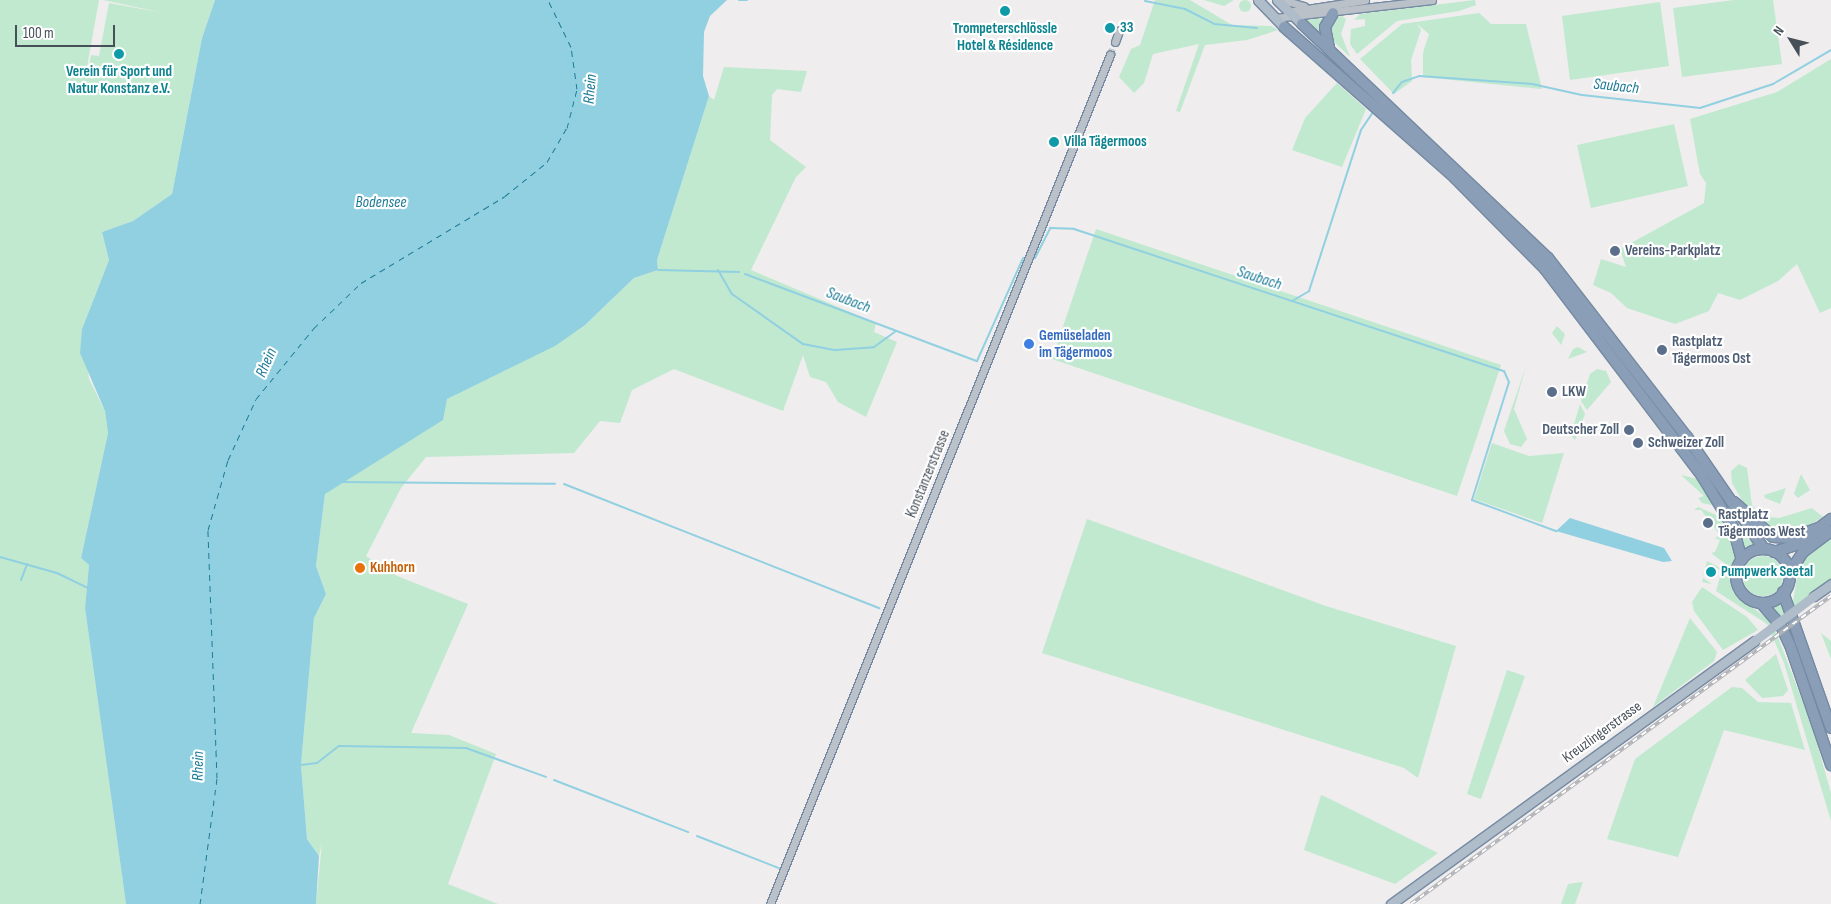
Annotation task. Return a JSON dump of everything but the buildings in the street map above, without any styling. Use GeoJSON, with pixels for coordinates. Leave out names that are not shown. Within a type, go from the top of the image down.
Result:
{"type":"FeatureCollection","features":[{"type":"Feature","properties":{"kind":"highway"},"geometry":{"type":"LineString","coordinates":[[1330,49],[1325,27],[1333,13]]}},
{"type":"Feature","properties":{"kind":"highway"},"geometry":{"type":"LineString","coordinates":[[1280,17],[1440,164],[1545,269],[1697,468],[1733,527],[1742,560],[1737,586],[1748,600],[1762,604],[1781,626],[1790,645],[1831,765]]}},
{"type":"Feature","properties":{"kind":"highway"},"geometry":{"type":"LineString","coordinates":[[1299,20],[1548,258],[1769,551],[1790,572]]}},
{"type":"Feature","properties":{"kind":"highway"},"geometry":{"type":"LineString","coordinates":[[1731,500],[1773,537],[1791,538],[1831,523]]}},
{"type":"Feature","properties":{"kind":"highway"},"geometry":{"type":"LineString","coordinates":[[1831,523],[1803,552],[1790,572],[1783,592],[1831,728]]}},
{"type":"Feature","properties":{"kind":"highway"},"geometry":{"type":"LineString","coordinates":[[1742,560],[1796,545],[1819,528]]}},
{"type":"Feature","properties":{"kind":"highway"},"geometry":{"type":"LineString","coordinates":[[1762,604],[1783,592]]}},
{"type":"Feature","properties":{"kind":"main road"},"geometry":{"type":"LineString","coordinates":[[1258,0],[1280,17],[1299,20]]}},
{"type":"Feature","properties":{"kind":"main road"},"geometry":{"type":"LineString","coordinates":[[1277,0],[1280,17]]}},
{"type":"Feature","properties":{"kind":"main road","name":"Kreuzlingerstrasse"},"geometry":{"type":"LineString","coordinates":[[1391,904],[1831,584]]}},
{"type":"Feature","properties":{"kind":"street"},"geometry":{"type":"LineString","coordinates":[[1283,0],[1312,6]]}},
{"type":"Feature","properties":{"kind":"street"},"geometry":{"type":"LineString","coordinates":[[1280,17],[1312,6],[1365,0]]}},
{"type":"Feature","properties":{"kind":"street"},"geometry":{"type":"LineString","coordinates":[[1299,20],[1333,13],[1432,0]]}},
{"type":"Feature","properties":{"kind":"street"},"geometry":{"type":"LineString","coordinates":[[1115,42],[1119,31]]}},
{"type":"Feature","properties":{"kind":"street","name":"Konstanzerstrasse"},"geometry":{"type":"LineString","coordinates":[[770,904],[1028,265],[1110,54]]}},
{"type":"Feature","properties":{"kind":"green space"},"geometry":{"type":"Polygon","coordinates":[[[0,0],[99,0],[87,67],[119,75],[89,67],[91,55],[99,56],[109,3],[164,13],[103,0],[215,0],[202,38],[172,194],[133,221],[102,232],[109,260],[82,329],[89,379],[105,411],[108,433],[81,558],[89,565],[85,608],[126,904],[0,904],[0,0]]]}},
{"type":"Feature","properties":{"kind":"green space"},"geometry":{"type":"Polygon","coordinates":[[[1155,0],[1190,0],[1232,25],[1271,26],[1278,30],[1247,40],[1205,45],[1180,112],[1176,111],[1199,44],[1153,54],[1144,83],[1134,93],[1119,77],[1131,49],[1140,45],[1155,0]]]}},
{"type":"Feature","properties":{"kind":"green space"},"geometry":{"type":"Polygon","coordinates":[[[1204,0],[1234,0],[1224,6],[1204,0]]]}},
{"type":"Feature","properties":{"kind":"green space"},"geometry":{"type":"Polygon","coordinates":[[[1243,0],[1247,0],[1251,6],[1247,12],[1243,12],[1239,8],[1239,4],[1243,0]]]}},
{"type":"Feature","properties":{"kind":"green space"},"geometry":{"type":"Polygon","coordinates":[[[1475,0],[1476,5],[1459,11],[1397,21],[1357,54],[1350,44],[1351,29],[1365,26],[1365,19],[1354,20],[1360,14],[1475,0]]]}},
{"type":"Feature","properties":{"kind":"green space"},"geometry":{"type":"Polygon","coordinates":[[[1734,0],[1773,0],[1782,64],[1682,77],[1673,8],[1734,0]]]}},
{"type":"Feature","properties":{"kind":"green space"},"geometry":{"type":"Polygon","coordinates":[[[1660,2],[1669,66],[1570,80],[1562,16],[1660,2]]]}},
{"type":"Feature","properties":{"kind":"green space"},"geometry":{"type":"Polygon","coordinates":[[[1479,13],[1491,24],[1526,24],[1542,89],[1423,77],[1423,53],[1429,34],[1417,24],[1421,30],[1411,60],[1412,81],[1394,94],[1360,59],[1402,24],[1479,13]]]}},
{"type":"Feature","properties":{"kind":"green space"},"geometry":{"type":"Polygon","coordinates":[[[1342,16],[1346,19],[1341,34],[1350,57],[1329,37],[1333,19],[1342,16]]]}},
{"type":"Feature","properties":{"kind":"green space"},"geometry":{"type":"Polygon","coordinates":[[[1325,18],[1322,36],[1305,20],[1325,18]]]}},
{"type":"Feature","properties":{"kind":"green space"},"geometry":{"type":"Polygon","coordinates":[[[1831,59],[1831,308],[1820,313],[1797,264],[1778,281],[1740,300],[1718,293],[1709,311],[1675,324],[1627,308],[1611,293],[1593,285],[1601,259],[1626,267],[1620,249],[1704,203],[1706,183],[1700,174],[1690,119],[1777,92],[1831,59]]]}},
{"type":"Feature","properties":{"kind":"green space"},"geometry":{"type":"Polygon","coordinates":[[[724,67],[807,71],[801,92],[777,89],[772,95],[770,140],[806,167],[796,177],[751,270],[876,323],[874,332],[897,342],[866,417],[838,402],[826,382],[810,377],[803,355],[783,411],[674,369],[632,390],[620,423],[600,421],[574,453],[426,457],[401,488],[366,556],[397,576],[468,604],[411,733],[449,735],[496,754],[448,884],[498,904],[316,904],[322,843],[319,856],[307,839],[301,765],[314,618],[326,594],[316,566],[325,494],[447,399],[585,325],[634,278],[658,270],[657,260],[709,96],[714,100],[724,67]]]}},
{"type":"Feature","properties":{"kind":"green space"},"geometry":{"type":"Polygon","coordinates":[[[1337,83],[1366,109],[1342,167],[1292,150],[1305,118],[1337,83]]]}},
{"type":"Feature","properties":{"kind":"green space"},"geometry":{"type":"Polygon","coordinates":[[[1674,124],[1688,186],[1591,208],[1577,145],[1674,124]]]}},
{"type":"Feature","properties":{"kind":"green space"},"geometry":{"type":"Polygon","coordinates":[[[1096,229],[1501,365],[1457,496],[1052,359],[1096,229]]]}},
{"type":"Feature","properties":{"kind":"green space"},"geometry":{"type":"Polygon","coordinates":[[[1557,326],[1565,334],[1561,345],[1552,333],[1557,326]]]}},
{"type":"Feature","properties":{"kind":"green space"},"geometry":{"type":"Polygon","coordinates":[[[1578,347],[1587,352],[1568,359],[1573,349],[1578,347]]]}},
{"type":"Feature","properties":{"kind":"green space"},"geometry":{"type":"Polygon","coordinates":[[[1526,366],[1514,409],[1527,439],[1521,447],[1510,444],[1504,431],[1526,366]]]}},
{"type":"Feature","properties":{"kind":"green space"},"geometry":{"type":"Polygon","coordinates":[[[1597,369],[1606,371],[1611,382],[1587,410],[1581,401],[1590,374],[1597,369]]]}},
{"type":"Feature","properties":{"kind":"green space"},"geometry":{"type":"Polygon","coordinates":[[[1580,404],[1585,414],[1575,440],[1571,435],[1580,404]]]}},
{"type":"Feature","properties":{"kind":"green space"},"geometry":{"type":"Polygon","coordinates":[[[1492,443],[1529,456],[1564,453],[1542,523],[1474,499],[1492,443]]]}},
{"type":"Feature","properties":{"kind":"green space"},"geometry":{"type":"Polygon","coordinates":[[[1739,464],[1747,468],[1752,505],[1762,516],[1779,518],[1812,508],[1823,517],[1795,534],[1774,535],[1753,519],[1732,483],[1731,471],[1739,464]]]}},
{"type":"Feature","properties":{"kind":"green space"},"geometry":{"type":"Polygon","coordinates":[[[1704,469],[1748,539],[1758,548],[1743,556],[1736,525],[1704,469]]]}},
{"type":"Feature","properties":{"kind":"green space"},"geometry":{"type":"Polygon","coordinates":[[[1801,474],[1810,490],[1798,498],[1794,494],[1801,474]]]}},
{"type":"Feature","properties":{"kind":"green space"},"geometry":{"type":"Polygon","coordinates":[[[1681,475],[1698,479],[1716,506],[1702,503],[1698,498],[1704,496],[1681,475]]]}},
{"type":"Feature","properties":{"kind":"green space"},"geometry":{"type":"Polygon","coordinates":[[[1786,488],[1780,504],[1765,498],[1764,495],[1786,488]]]}},
{"type":"Feature","properties":{"kind":"green space"},"geometry":{"type":"Polygon","coordinates":[[[1698,507],[1725,519],[1738,553],[1732,569],[1711,553],[1715,552],[1720,540],[1715,538],[1720,535],[1701,510],[1694,510],[1698,507]]]}},
{"type":"Feature","properties":{"kind":"green space"},"geometry":{"type":"Polygon","coordinates":[[[1087,519],[1326,606],[1456,646],[1418,778],[1404,768],[1042,653],[1087,519]]]}},
{"type":"Feature","properties":{"kind":"green space"},"geometry":{"type":"Polygon","coordinates":[[[1831,535],[1831,579],[1792,608],[1799,566],[1808,552],[1831,535]]]}},
{"type":"Feature","properties":{"kind":"green space"},"geometry":{"type":"Polygon","coordinates":[[[1767,556],[1774,559],[1780,565],[1783,576],[1782,584],[1774,593],[1767,596],[1759,596],[1752,593],[1744,584],[1743,572],[1746,565],[1755,557],[1767,556]]]}},
{"type":"Feature","properties":{"kind":"green space"},"geometry":{"type":"Polygon","coordinates":[[[1707,561],[1726,571],[1740,598],[1772,622],[1812,726],[1831,793],[1831,821],[1784,663],[1767,624],[1716,591],[1722,570],[1707,566],[1703,578],[1712,584],[1702,582],[1707,561]]]}},
{"type":"Feature","properties":{"kind":"green space"},"geometry":{"type":"Polygon","coordinates":[[[1702,587],[1747,617],[1758,630],[1723,650],[1694,611],[1692,602],[1702,587]]]}},
{"type":"Feature","properties":{"kind":"green space"},"geometry":{"type":"Polygon","coordinates":[[[1780,600],[1824,719],[1831,752],[1794,644],[1770,605],[1780,600]]]}},
{"type":"Feature","properties":{"kind":"green space"},"geometry":{"type":"Polygon","coordinates":[[[1690,618],[1717,652],[1714,661],[1653,707],[1690,618]]]}},
{"type":"Feature","properties":{"kind":"green space"},"geometry":{"type":"Polygon","coordinates":[[[1821,633],[1831,641],[1831,659],[1821,633]]]}},
{"type":"Feature","properties":{"kind":"green space"},"geometry":{"type":"Polygon","coordinates":[[[1776,654],[1788,690],[1783,696],[1762,698],[1745,680],[1776,654]]]}},
{"type":"Feature","properties":{"kind":"green space"},"geometry":{"type":"Polygon","coordinates":[[[1507,670],[1525,676],[1481,799],[1467,794],[1507,670]]]}},
{"type":"Feature","properties":{"kind":"green space"},"geometry":{"type":"Polygon","coordinates":[[[1732,687],[1742,688],[1758,702],[1791,703],[1805,750],[1724,730],[1678,857],[1607,839],[1635,759],[1732,687]]]}},
{"type":"Feature","properties":{"kind":"green space"},"geometry":{"type":"Polygon","coordinates":[[[1321,795],[1438,853],[1395,884],[1304,850],[1321,795]]]}},
{"type":"Feature","properties":{"kind":"green space"},"geometry":{"type":"Polygon","coordinates":[[[1583,882],[1575,904],[1561,904],[1568,884],[1583,882]]]}},
{"type":"Feature","properties":{"kind":"water","name":"Bodensee"},"geometry":{"type":"Polygon","coordinates":[[[215,0],[727,0],[710,16],[704,32],[703,76],[709,96],[657,260],[658,270],[634,278],[585,325],[555,346],[447,399],[443,420],[325,494],[316,566],[326,594],[314,618],[301,765],[307,839],[319,856],[316,904],[126,904],[85,608],[89,565],[81,558],[108,433],[105,411],[80,353],[82,329],[109,260],[102,232],[133,221],[172,194],[202,38],[215,0]]]}},
{"type":"Feature","properties":{"kind":"water"},"geometry":{"type":"Polygon","coordinates":[[[1570,518],[1664,548],[1672,561],[1663,562],[1556,531],[1570,518]]]}},
{"type":"Feature","properties":{"kind":"waterway"},"geometry":{"type":"LineString","coordinates":[[739,0],[747,0]]}},
{"type":"Feature","properties":{"kind":"waterway"},"geometry":{"type":"LineString","coordinates":[[1145,1],[1185,9],[1214,24],[1257,28]]}},
{"type":"Feature","properties":{"kind":"waterway","name":"Saubach"},"geometry":{"type":"LineString","coordinates":[[1393,93],[1402,82],[1419,76],[1532,84],[1582,95],[1700,108],[1773,84],[1831,50]]}},
{"type":"Feature","properties":{"kind":"waterway","name":"Saubach"},"geometry":{"type":"LineString","coordinates":[[1292,301],[1309,291],[1361,130],[1374,111]]}},
{"type":"Feature","properties":{"kind":"waterway"},"geometry":{"type":"LineString","coordinates":[[1035,258],[1050,228],[1074,229],[1504,371],[1509,382],[1472,500],[1556,531]]}},
{"type":"Feature","properties":{"kind":"waterway","name":"Saubach"},"geometry":{"type":"LineString","coordinates":[[745,274],[977,361],[1023,258]]}},
{"type":"Feature","properties":{"kind":"waterway","name":"Saubach"},"geometry":{"type":"LineString","coordinates":[[658,270],[739,272]]}},
{"type":"Feature","properties":{"kind":"waterway"},"geometry":{"type":"LineString","coordinates":[[718,270],[732,294],[803,344],[835,350],[874,347],[895,332]]}},
{"type":"Feature","properties":{"kind":"waterway"},"geometry":{"type":"LineString","coordinates":[[343,482],[555,484]]}},
{"type":"Feature","properties":{"kind":"waterway"},"geometry":{"type":"LineString","coordinates":[[564,484],[879,608]]}},
{"type":"Feature","properties":{"kind":"waterway"},"geometry":{"type":"LineString","coordinates":[[0,557],[57,573],[88,588]]}},
{"type":"Feature","properties":{"kind":"waterway"},"geometry":{"type":"LineString","coordinates":[[21,580],[27,564]]}},
{"type":"Feature","properties":{"kind":"waterway"},"geometry":{"type":"LineString","coordinates":[[301,765],[317,763],[339,746],[466,748],[546,777]]}},
{"type":"Feature","properties":{"kind":"waterway"},"geometry":{"type":"LineString","coordinates":[[554,780],[688,832]]}},
{"type":"Feature","properties":{"kind":"waterway"},"geometry":{"type":"LineString","coordinates":[[697,836],[781,869]]}},
{"type":"Feature","properties":{"kind":"ferry route"},"geometry":{"type":"LineString","coordinates":[[200,904],[217,778],[208,530],[228,460],[256,399],[314,328],[361,283],[505,196],[547,162],[567,128],[577,89],[571,47],[548,0]]}},
{"type":"Feature","properties":{"kind":"tunnel"},"geometry":{"type":"LineString","coordinates":[[1110,55],[1115,42]]}},
{"type":"Feature","properties":{"kind":"railway"},"geometry":{"type":"LineString","coordinates":[[1411,904],[1831,596]]}},
{"type":"Feature","properties":{"kind":"place","name":"Trompeterschlössle Hotel & Résidence"},"geometry":{"type":"Point","coordinates":[1005,11]}},
{"type":"Feature","properties":{"kind":"place","name":"33"},"geometry":{"type":"Point","coordinates":[1110,28]}},
{"type":"Feature","properties":{"kind":"place","name":"Verein für Sport und Natur Konstanz e.V."},"geometry":{"type":"Point","coordinates":[119,54]}},
{"type":"Feature","properties":{"kind":"place","name":"Villa Tägermoos"},"geometry":{"type":"Point","coordinates":[1054,142]}},
{"type":"Feature","properties":{"kind":"place","name":"Vereins-Parkplatz"},"geometry":{"type":"Point","coordinates":[1615,251]}},
{"type":"Feature","properties":{"kind":"place","name":"Gemüseladen im Tägermoos"},"geometry":{"type":"Point","coordinates":[1029,344]}},
{"type":"Feature","properties":{"kind":"place","name":"Rastplatz Tägermoos Ost"},"geometry":{"type":"Point","coordinates":[1662,350]}},
{"type":"Feature","properties":{"kind":"place","name":"LKW"},"geometry":{"type":"Point","coordinates":[1552,392]}},
{"type":"Feature","properties":{"kind":"place","name":"Deutscher Zoll"},"geometry":{"type":"Point","coordinates":[1629,430]}},
{"type":"Feature","properties":{"kind":"place","name":"Schweizer Zoll"},"geometry":{"type":"Point","coordinates":[1638,443]}},
{"type":"Feature","properties":{"kind":"place","name":"Rastplatz Tägermoos West"},"geometry":{"type":"Point","coordinates":[1708,523]}},
{"type":"Feature","properties":{"kind":"place","name":"Kuhhorn"},"geometry":{"type":"Point","coordinates":[360,568]}},
{"type":"Feature","properties":{"kind":"place","name":"Pumpwerk Seetal"},"geometry":{"type":"Point","coordinates":[1711,572]}},
{"type":"Feature","properties":{"kind":"water label","name":"Rhein"},"geometry":{"type":"Point","coordinates":[591,89]}},
{"type":"Feature","properties":{"kind":"water label","name":"Rhein"},"geometry":{"type":"Point","coordinates":[267,363]}},
{"type":"Feature","properties":{"kind":"water label","name":"Rhein"},"geometry":{"type":"Point","coordinates":[199,766]}}]}
